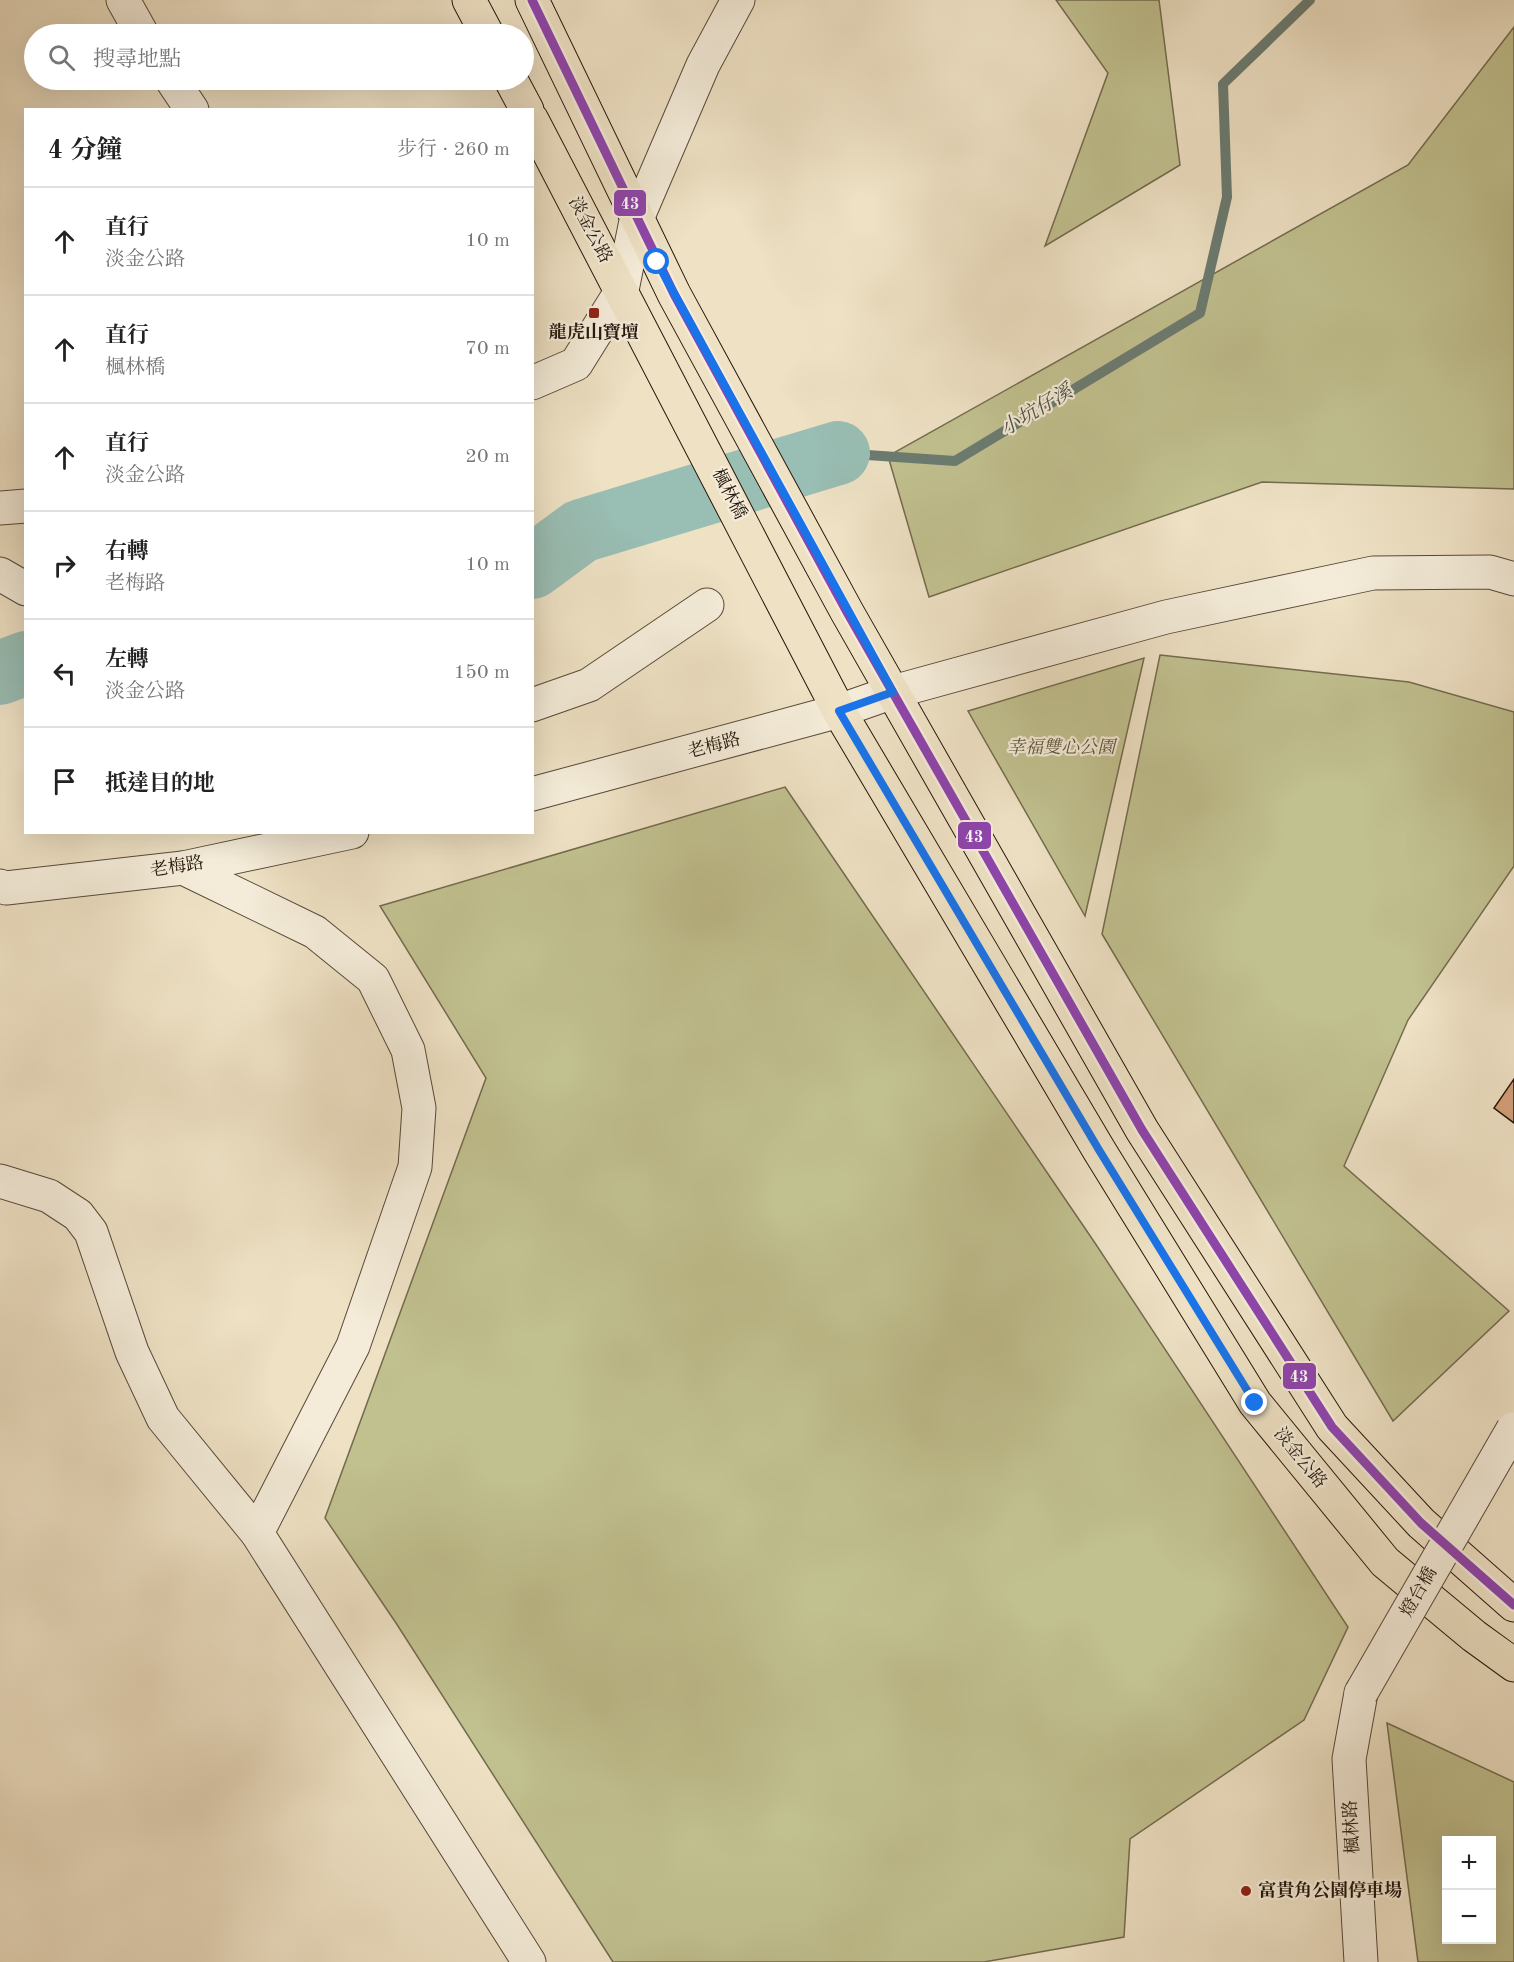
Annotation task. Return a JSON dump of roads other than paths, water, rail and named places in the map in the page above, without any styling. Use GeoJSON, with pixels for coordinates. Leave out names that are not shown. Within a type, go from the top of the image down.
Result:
{"type":"FeatureCollection","features":[{"type":"Feature","properties":{"kind":"main road"},"geometry":{"type":"LineString","coordinates":[[469,0],[482,24]]}},
{"type":"Feature","properties":{"kind":"main road"},"geometry":{"type":"LineString","coordinates":[[532,0],[636,221],[674,294],[847,612],[1142,1130],[1332,1427],[1420,1523],[1514,1605]]}},
{"type":"Feature","properties":{"kind":"main road"},"geometry":{"type":"LineString","coordinates":[[516,90],[526,108]]}},
{"type":"Feature","properties":{"kind":"main road","name":"淡金公路"},"geometry":{"type":"LineString","coordinates":[[534,124],[648,339]]}},
{"type":"Feature","properties":{"kind":"main road","name":"楓林橋"},"geometry":{"type":"LineString","coordinates":[[648,339],[809,649]]}},
{"type":"Feature","properties":{"kind":"main road","name":"淡金公路"},"geometry":{"type":"LineString","coordinates":[[809,649],[839,711],[1099,1150],[1255,1403],[1385,1562],[1514,1665]]}},
{"type":"Feature","properties":{"kind":"street"},"geometry":{"type":"LineString","coordinates":[[123,0],[136,24]]}},
{"type":"Feature","properties":{"kind":"street"},"geometry":{"type":"LineString","coordinates":[[534,382],[576,364],[622,290],[636,221],[703,65],[738,0]]}},
{"type":"Feature","properties":{"kind":"street"},"geometry":{"type":"LineString","coordinates":[[179,90],[191,108]]}},
{"type":"Feature","properties":{"kind":"street"},"geometry":{"type":"LineString","coordinates":[[0,508],[24,506]]}},
{"type":"Feature","properties":{"kind":"street","name":"老梅路"},"geometry":{"type":"LineString","coordinates":[[534,794],[839,711],[893,692],[1166,617],[1373,573],[1490,572],[1514,579]]}},
{"type":"Feature","properties":{"kind":"street"},"geometry":{"type":"LineString","coordinates":[[0,574],[24,588]]}},
{"type":"Feature","properties":{"kind":"street"},"geometry":{"type":"LineString","coordinates":[[534,704],[589,685],[707,605]]}},
{"type":"Feature","properties":{"kind":"street","name":"老梅路"},"geometry":{"type":"LineString","coordinates":[[0,886],[6,888],[183,868],[314,837],[337,834]]}},
{"type":"Feature","properties":{"kind":"street"},"geometry":{"type":"LineString","coordinates":[[183,868],[315,932],[373,979],[408,1050],[419,1108],[415,1167],[354,1346],[256,1533]]}},
{"type":"Feature","properties":{"kind":"street"},"geometry":{"type":"LineString","coordinates":[[0,1181],[49,1196],[78,1215],[91,1232],[132,1352],[163,1418],[256,1533],[529,1962]]}},
{"type":"Feature","properties":{"kind":"street","name":"燈台橋"},"geometry":{"type":"LineString","coordinates":[[1361,1693],[1514,1428]]}},
{"type":"Feature","properties":{"kind":"street","name":"楓林路"},"geometry":{"type":"LineString","coordinates":[[1361,1693],[1349,1759],[1361,1962]]}},
{"type":"Feature","properties":{"kind":"waterway","name":"小坑仔溪"},"geometry":{"type":"LineString","coordinates":[[838,453],[955,461],[1200,313],[1227,197],[1223,84],[1310,0]]}},
{"type":"Feature","properties":{"kind":"waterway","name":"小坑仔溪"},"geometry":{"type":"LineString","coordinates":[[534,566],[581,531],[838,453]]}},
{"type":"Feature","properties":{"kind":"waterway","name":"小坑仔溪"},"geometry":{"type":"LineString","coordinates":[[0,673],[24,664]]}},
{"type":"Feature","properties":{"kind":"place","name":"龍虎山寶壇"},"geometry":{"type":"Point","coordinates":[594,313]}},
{"type":"Feature","properties":{"kind":"place","name":"富貴角公園停車場"},"geometry":{"type":"Point","coordinates":[1246,1891]}},
{"type":"Feature","properties":{"kind":"park label","name":"幸福雙心公園"},"geometry":{"type":"Point","coordinates":[1061,748]}}]}
